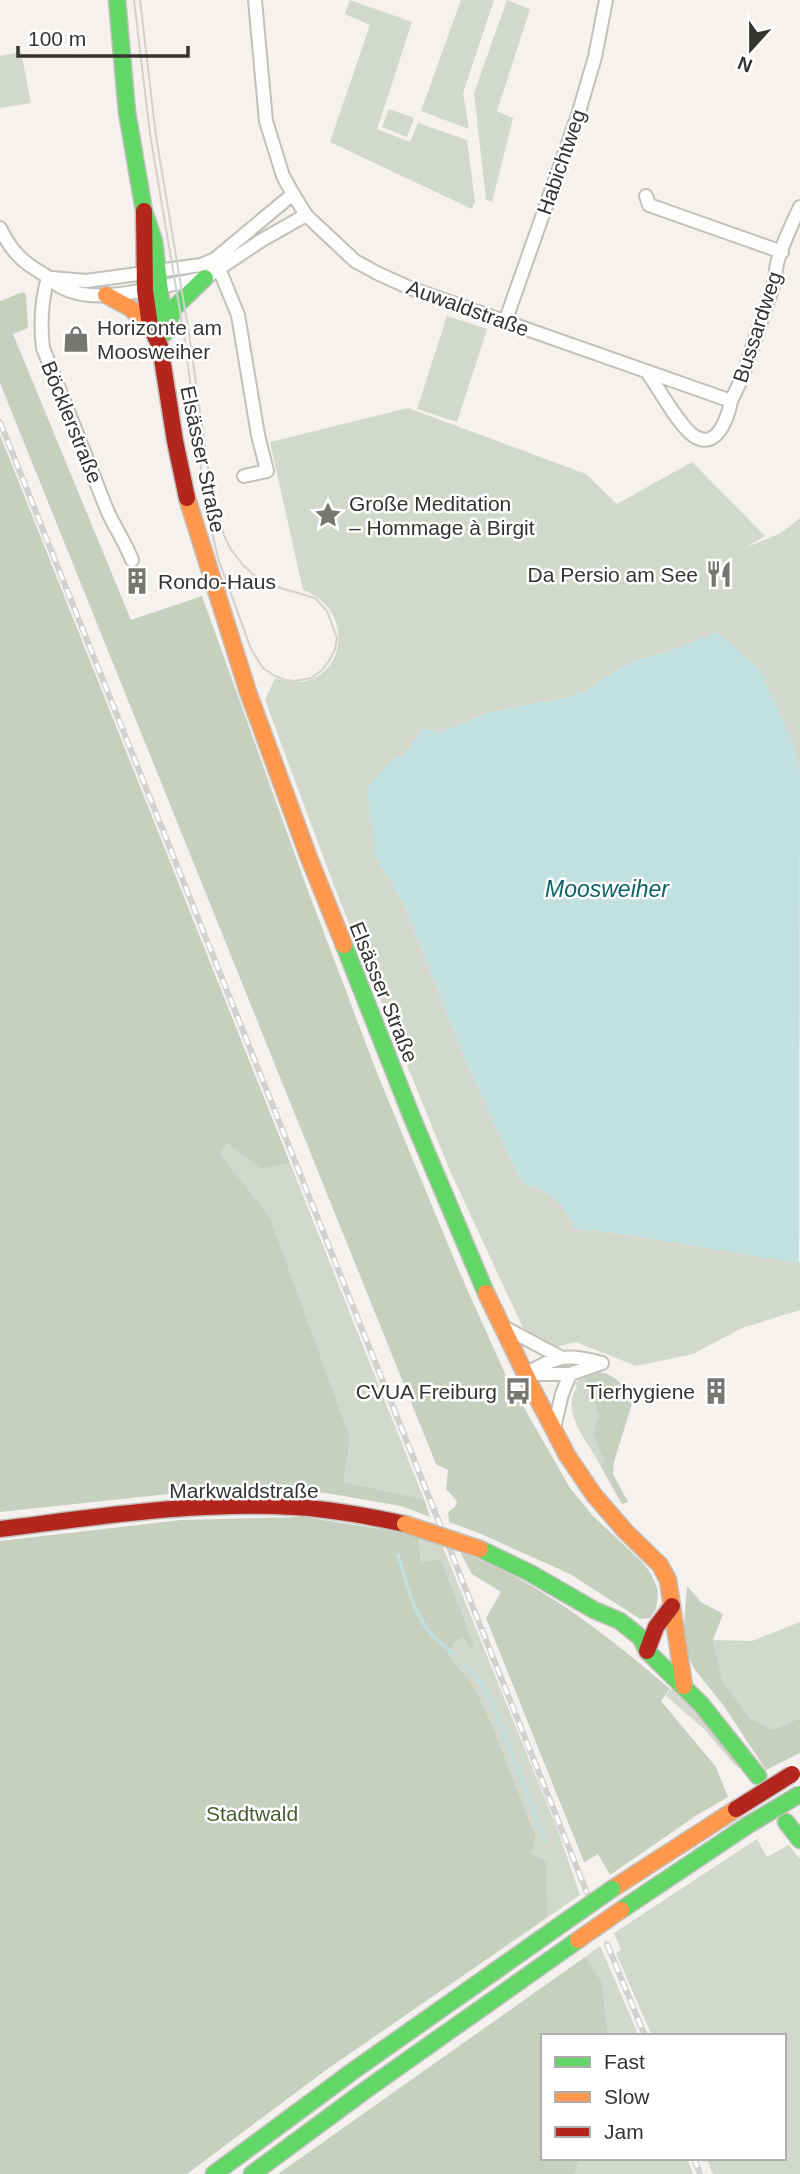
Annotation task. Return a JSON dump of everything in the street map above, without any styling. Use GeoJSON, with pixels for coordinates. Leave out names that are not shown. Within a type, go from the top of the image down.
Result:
{"type":"FeatureCollection","features":[{"type":"Feature","properties":{"kind":"main road","name":"Elsässer Straße"},"geometry":{"type":"LineString","coordinates":[[117,0],[127,112],[145,211],[154,242],[152,280],[158,335],[177,452],[190,512],[248,692],[309,858],[394,1072],[502,1326],[567,1455],[594,1494],[626,1532],[660,1565],[668,1580],[684,1686]]}},
{"type":"Feature","properties":{"kind":"main road"},"geometry":{"type":"LineString","coordinates":[[106,295],[140,314],[158,335],[174,308],[205,278]]}},
{"type":"Feature","properties":{"kind":"main road","name":"Markwaldstraße"},"geometry":{"type":"LineString","coordinates":[[0,1529],[157,1511],[278,1506],[356,1514],[405,1524],[480,1549],[530,1573],[594,1610],[620,1621],[641,1638],[647,1651],[684,1686],[737,1747],[758,1776]]}},
{"type":"Feature","properties":{"kind":"main road"},"geometry":{"type":"LineString","coordinates":[[647,1651],[662,1615],[672,1606]]}},
{"type":"Feature","properties":{"kind":"main road"},"geometry":{"type":"LineString","coordinates":[[647,1651],[664,1645],[674,1629]]}},
{"type":"Feature","properties":{"kind":"main road"},"geometry":{"type":"LineString","coordinates":[[214,2174],[353,2071],[612,1889],[796,1771]]}},
{"type":"Feature","properties":{"kind":"main road"},"geometry":{"type":"LineString","coordinates":[[252,2174],[367,2089],[621,1910],[748,1825],[800,1794]]}},
{"type":"Feature","properties":{"kind":"main road"},"geometry":{"type":"LineString","coordinates":[[786,1822],[800,1840]]}},
{"type":"Feature","properties":{"kind":"street","name":"Auwaldstraße"},"geometry":{"type":"LineString","coordinates":[[255,0],[267,121],[283,176],[306,215],[355,261],[423,293],[731,401]]}},
{"type":"Feature","properties":{"kind":"street","name":"Habichtweg"},"geometry":{"type":"LineString","coordinates":[[505,321],[581,104],[595,57],[606,0]]}},
{"type":"Feature","properties":{"kind":"street"},"geometry":{"type":"LineString","coordinates":[[48,277],[86,281],[205,278],[293,194]]}},
{"type":"Feature","properties":{"kind":"street","name":"Bussardweg"},"geometry":{"type":"LineString","coordinates":[[646,196],[649,205],[782,253]]}},
{"type":"Feature","properties":{"kind":"street","name":"Bussardweg"},"geometry":{"type":"LineString","coordinates":[[731,401],[800,206]]}},
{"type":"Feature","properties":{"kind":"street"},"geometry":{"type":"LineString","coordinates":[[0,228],[16,255],[29,267],[62,288],[91,295],[106,295],[201,265],[217,264],[306,215]]}},
{"type":"Feature","properties":{"kind":"street"},"geometry":{"type":"LineString","coordinates":[[217,264],[238,314],[258,435],[267,471],[244,476]]}},
{"type":"Feature","properties":{"kind":"street","name":"Böcklerstraße"},"geometry":{"type":"LineString","coordinates":[[48,277],[42,298],[40,325],[43,348],[107,510],[124,539],[132,560]]}},
{"type":"Feature","properties":{"kind":"street"},"geometry":{"type":"LineString","coordinates":[[647,372],[685,427],[695,437],[707,438],[719,433],[728,418],[731,401]]}},
{"type":"Feature","properties":{"kind":"street"},"geometry":{"type":"LineString","coordinates":[[502,1326],[560,1357],[602,1363],[570,1374],[526,1374]]}},
{"type":"Feature","properties":{"kind":"street"},"geometry":{"type":"LineString","coordinates":[[526,1374],[560,1357]]}},
{"type":"Feature","properties":{"kind":"street"},"geometry":{"type":"LineString","coordinates":[[554,1428],[570,1374]]}},
{"type":"Feature","properties":{"kind":"shaded area"},"geometry":{"type":"Polygon","coordinates":[[[350,0],[412,22],[377,129],[410,142],[418,123],[467,140],[475,202],[472,209],[330,142],[370,25],[345,14],[350,0]]]}},
{"type":"Feature","properties":{"kind":"shaded area"},"geometry":{"type":"Polygon","coordinates":[[[461,0],[494,0],[463,93],[469,129],[421,111],[461,0]]]}},
{"type":"Feature","properties":{"kind":"shaded area"},"geometry":{"type":"Polygon","coordinates":[[[507,0],[530,9],[497,111],[513,118],[492,202],[486,200],[474,93],[507,0]]]}},
{"type":"Feature","properties":{"kind":"shaded area"},"geometry":{"type":"Polygon","coordinates":[[[21,52],[31,103],[0,108],[0,56],[21,52]]]}},
{"type":"Feature","properties":{"kind":"shaded area"},"geometry":{"type":"Polygon","coordinates":[[[389,109],[414,118],[407,137],[382,127],[389,109]]]}},
{"type":"Feature","properties":{"kind":"shaded area"},"geometry":{"type":"Polygon","coordinates":[[[447,316],[487,329],[457,422],[417,409],[447,316]]]}},
{"type":"Feature","properties":{"kind":"shaded area"},"geometry":{"type":"Polygon","coordinates":[[[408,408],[586,474],[617,504],[692,462],[765,536],[745,548],[781,533],[800,518],[800,775],[792,740],[672,650],[634,661],[586,691],[565,698],[490,712],[441,732],[423,729],[406,753],[391,761],[375,855],[404,904],[468,1066],[522,1183],[542,1190],[555,1199],[576,1229],[800,1262],[800,1310],[742,1328],[693,1354],[636,1366],[576,1342],[556,1347],[524,1330],[451,1173],[336,891],[265,700],[275,678],[298,682],[316,677],[329,667],[337,651],[338,634],[334,616],[322,601],[303,590],[270,442],[408,408]]]}},
{"type":"Feature","properties":{"kind":"shaded area"},"geometry":{"type":"Polygon","coordinates":[[[227,1143],[261,1169],[290,1163],[424,1499],[344,1482],[350,1437],[270,1217],[220,1154],[227,1143]]]}},
{"type":"Feature","properties":{"kind":"shaded area"},"geometry":{"type":"Polygon","coordinates":[[[584,1375],[599,1416],[593,1433],[606,1463],[600,1465],[578,1427],[572,1406],[577,1387],[575,1383],[584,1375]]]}},
{"type":"Feature","properties":{"kind":"shaded area"},"geometry":{"type":"Polygon","coordinates":[[[419,1538],[442,1545],[559,1833],[580,1895],[548,1917],[547,1862],[532,1853],[536,1837],[474,1686],[448,1655],[454,1643],[463,1637],[474,1647],[421,1563],[419,1538]]]}},
{"type":"Feature","properties":{"kind":"shaded area"},"geometry":{"type":"Polygon","coordinates":[[[800,1622],[800,1718],[772,1730],[749,1717],[722,1680],[713,1640],[752,1641],[800,1622]]]}},
{"type":"Feature","properties":{"kind":"shaded area"},"geometry":{"type":"Polygon","coordinates":[[[672,1687],[694,1707],[743,1766],[739,1768],[733,1763],[703,1728],[666,1696],[672,1687]]]}},
{"type":"Feature","properties":{"kind":"shaded area"},"geometry":{"type":"Polygon","coordinates":[[[757,1839],[767,1857],[789,1845],[800,1859],[800,2174],[713,2174],[707,2160],[786,2160],[786,2034],[651,2034],[616,1953],[621,1950],[614,1933],[757,1839]]]}},
{"type":"Feature","properties":{"kind":"shaded area"},"geometry":{"type":"Polygon","coordinates":[[[600,1946],[638,2034],[608,2034],[602,1982],[585,1957],[600,1946]]]}},
{"type":"Feature","properties":{"kind":"shaded area"},"geometry":{"type":"Polygon","coordinates":[[[579,2160],[688,2160],[693,2174],[574,2174],[579,2160]]]}},
{"type":"Feature","properties":{"kind":"green space"},"geometry":{"type":"Polygon","coordinates":[[[23,292],[26,295],[28,328],[13,334],[131,620],[202,596],[377,1073],[459,1271],[507,1378],[570,1488],[592,1515],[650,1572],[658,1596],[656,1609],[650,1618],[640,1619],[570,1574],[449,1522],[448,1512],[455,1507],[457,1501],[446,1489],[448,1470],[436,1464],[0,383],[0,301],[23,292]]]}},
{"type":"Feature","properties":{"kind":"green space"},"geometry":{"type":"Polygon","coordinates":[[[0,435],[290,1163],[261,1169],[227,1143],[220,1154],[270,1217],[350,1437],[344,1482],[424,1499],[430,1517],[401,1506],[326,1493],[264,1492],[178,1493],[0,1512],[0,435]]]}},
{"type":"Feature","properties":{"kind":"green space"},"geometry":{"type":"Polygon","coordinates":[[[594,1372],[612,1377],[633,1400],[614,1462],[613,1474],[628,1502],[622,1504],[600,1465],[605,1463],[593,1433],[599,1416],[584,1375],[594,1372]]]}},
{"type":"Feature","properties":{"kind":"green space","name":"Stadtwald"},"geometry":{"type":"Polygon","coordinates":[[[304,1517],[400,1532],[419,1538],[421,1563],[440,1559],[474,1646],[470,1649],[463,1637],[454,1643],[448,1655],[474,1686],[536,1837],[532,1853],[547,1862],[548,1917],[326,2070],[187,2174],[0,2174],[0,1541],[181,1520],[304,1517]]]}},
{"type":"Feature","properties":{"kind":"green space"},"geometry":{"type":"Polygon","coordinates":[[[461,1554],[519,1579],[572,1612],[670,1689],[661,1701],[716,1767],[728,1797],[610,1875],[598,1854],[584,1862],[486,1618],[501,1592],[472,1574],[461,1554]]]}},
{"type":"Feature","properties":{"kind":"green space"},"geometry":{"type":"Polygon","coordinates":[[[687,1586],[701,1602],[723,1614],[713,1640],[722,1680],[749,1717],[772,1730],[800,1718],[800,1753],[766,1770],[724,1706],[695,1670],[683,1638],[687,1586]]]}},
{"type":"Feature","properties":{"kind":"green space"},"geometry":{"type":"Polygon","coordinates":[[[585,1957],[602,1982],[608,2034],[541,2034],[541,2160],[579,2160],[574,2174],[278,2174],[585,1957]]]}},
{"type":"Feature","properties":{"kind":"water","name":"Moosweiher"},"geometry":{"type":"Polygon","coordinates":[[[718,632],[761,671],[792,740],[800,775],[799,1263],[576,1229],[555,1199],[542,1190],[522,1183],[468,1066],[404,904],[375,855],[367,788],[391,761],[406,753],[423,729],[441,732],[490,712],[565,698],[586,691],[634,661],[718,632]]]}},
{"type":"Feature","properties":{"kind":"waterway"},"geometry":{"type":"LineString","coordinates":[[398,1555],[422,1622],[433,1636],[453,1653]]}},
{"type":"Feature","properties":{"kind":"waterway"},"geometry":{"type":"LineString","coordinates":[[465,1664],[483,1685],[493,1705],[545,1841]]}},
{"type":"Feature","properties":{"kind":"tram line"},"geometry":{"type":"LineString","coordinates":[[134,0],[150,134],[184,335],[206,507],[218,558],[251,649],[263,668],[285,680],[311,678],[321,671],[335,649],[337,638],[327,611],[315,598],[260,580],[243,565],[224,535],[211,489],[189,334],[156,136],[140,0]]}},
{"type":"Feature","properties":{"kind":"railway"},"geometry":{"type":"LineString","coordinates":[[0,422],[587,1893]]}},
{"type":"Feature","properties":{"kind":"railway"},"geometry":{"type":"LineString","coordinates":[[607,1944],[644,2034]]}},
{"type":"Feature","properties":{"kind":"railway"},"geometry":{"type":"LineString","coordinates":[[695,2160],[700,2174]]}},
{"type":"Feature","properties":{"kind":"traffic: fast"},"geometry":{"type":"LineString","coordinates":[[117,0],[127,112],[144,211],[154,241],[165,333]]}},
{"type":"Feature","properties":{"kind":"traffic: fast"},"geometry":{"type":"LineString","coordinates":[[166,329],[174,308],[205,278]]}},
{"type":"Feature","properties":{"kind":"traffic: fast"},"geometry":{"type":"LineString","coordinates":[[344,945],[413,1120],[486,1293]]}},
{"type":"Feature","properties":{"kind":"traffic: fast"},"geometry":{"type":"LineString","coordinates":[[480,1549],[530,1573],[594,1610],[620,1621],[641,1638],[647,1651],[701,1704],[758,1776]]}},
{"type":"Feature","properties":{"kind":"traffic: fast"},"geometry":{"type":"LineString","coordinates":[[748,1825],[800,1794]]}},
{"type":"Feature","properties":{"kind":"traffic: fast"},"geometry":{"type":"LineString","coordinates":[[786,1822],[800,1840]]}},
{"type":"Feature","properties":{"kind":"traffic: fast"},"geometry":{"type":"LineString","coordinates":[[621,1910],[748,1825]]}},
{"type":"Feature","properties":{"kind":"traffic: fast"},"geometry":{"type":"LineString","coordinates":[[569,1919],[612,1889]]}},
{"type":"Feature","properties":{"kind":"traffic: fast"},"geometry":{"type":"LineString","coordinates":[[214,2174],[353,2071],[569,1919]]}},
{"type":"Feature","properties":{"kind":"traffic: fast"},"geometry":{"type":"LineString","coordinates":[[252,2174],[578,1940]]}},
{"type":"Feature","properties":{"kind":"traffic: slow"},"geometry":{"type":"LineString","coordinates":[[106,295],[130,308],[150,326]]}},
{"type":"Feature","properties":{"kind":"traffic: slow"},"geometry":{"type":"LineString","coordinates":[[187,498],[248,692],[344,945]]}},
{"type":"Feature","properties":{"kind":"traffic: slow"},"geometry":{"type":"LineString","coordinates":[[486,1293],[567,1455],[594,1495],[660,1565],[668,1580],[684,1686]]}},
{"type":"Feature","properties":{"kind":"traffic: slow"},"geometry":{"type":"LineString","coordinates":[[405,1524],[480,1549]]}},
{"type":"Feature","properties":{"kind":"traffic: slow"},"geometry":{"type":"LineString","coordinates":[[612,1889],[736,1809]]}},
{"type":"Feature","properties":{"kind":"traffic: slow"},"geometry":{"type":"LineString","coordinates":[[578,1940],[621,1910]]}},
{"type":"Feature","properties":{"kind":"traffic: jam"},"geometry":{"type":"LineString","coordinates":[[144,211],[145,290],[150,326],[160,346],[187,498]]}},
{"type":"Feature","properties":{"kind":"traffic: jam"},"geometry":{"type":"LineString","coordinates":[[0,1529],[147,1511],[220,1506],[322,1509],[405,1524]]}},
{"type":"Feature","properties":{"kind":"traffic: jam"},"geometry":{"type":"LineString","coordinates":[[647,1651],[656,1627],[672,1606]]}},
{"type":"Feature","properties":{"kind":"traffic: jam"},"geometry":{"type":"LineString","coordinates":[[736,1809],[792,1774]]}},
{"type":"Feature","properties":{"kind":"place","name":"Horizonte am Moosweiher"},"geometry":{"type":"Point","coordinates":[76,339]}},
{"type":"Feature","properties":{"kind":"place","name":"Große Meditation – Hommage à Birgit"},"geometry":{"type":"Point","coordinates":[328,515]}},
{"type":"Feature","properties":{"kind":"place","name":"Da Persio am See"},"geometry":{"type":"Point","coordinates":[719,574]}},
{"type":"Feature","properties":{"kind":"place","name":"Rondo-Haus"},"geometry":{"type":"Point","coordinates":[137,581]}},
{"type":"Feature","properties":{"kind":"place","name":"CVUA Freiburg"},"geometry":{"type":"Point","coordinates":[518,1391]}},
{"type":"Feature","properties":{"kind":"place","name":"Tierhygiene"},"geometry":{"type":"Point","coordinates":[716,1391]}}]}
